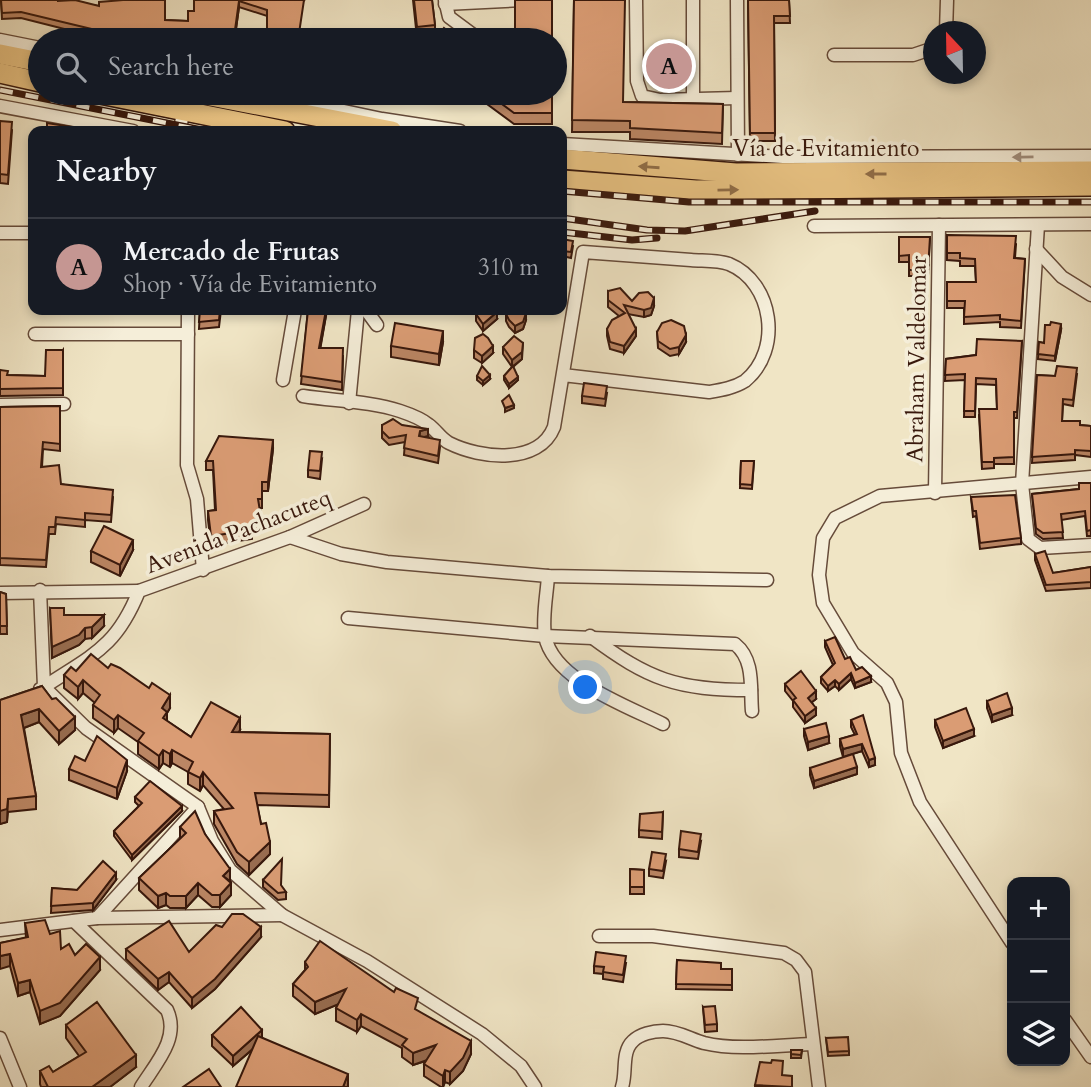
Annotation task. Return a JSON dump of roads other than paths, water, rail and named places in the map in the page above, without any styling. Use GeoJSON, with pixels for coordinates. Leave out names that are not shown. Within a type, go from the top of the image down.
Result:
{"type":"FeatureCollection","features":[{"type":"Feature","properties":{"kind":"highway"},"geometry":{"type":"LineString","coordinates":[[0,54],[28,60]]}},
{"type":"Feature","properties":{"kind":"highway"},"geometry":{"type":"LineString","coordinates":[[0,73],[28,79]]}},
{"type":"Feature","properties":{"kind":"highway"},"geometry":{"type":"LineString","coordinates":[[154,105],[260,126]]}},
{"type":"Feature","properties":{"kind":"highway"},"geometry":{"type":"LineString","coordinates":[[262,105],[379,126]]}},
{"type":"Feature","properties":{"kind":"highway","name":"Vía de Evitamiento"},"geometry":{"type":"LineString","coordinates":[[567,159],[1091,172]]}},
{"type":"Feature","properties":{"kind":"highway","name":"Vía de Evitamiento"},"geometry":{"type":"LineString","coordinates":[[567,180],[696,190],[1091,186]]}},
{"type":"Feature","properties":{"kind":"street"},"geometry":{"type":"LineString","coordinates":[[464,28],[449,17],[445,2],[523,0]]}},
{"type":"Feature","properties":{"kind":"street"},"geometry":{"type":"LineString","coordinates":[[636,0],[637,81],[642,96],[650,99],[737,98]]}},
{"type":"Feature","properties":{"kind":"street"},"geometry":{"type":"LineString","coordinates":[[693,0],[693,99]]}},
{"type":"Feature","properties":{"kind":"street"},"geometry":{"type":"LineString","coordinates":[[737,0],[737,164]]}},
{"type":"Feature","properties":{"kind":"street"},"geometry":{"type":"LineString","coordinates":[[946,21],[947,0]]}},
{"type":"Feature","properties":{"kind":"street"},"geometry":{"type":"LineString","coordinates":[[0,40],[28,46]]}},
{"type":"Feature","properties":{"kind":"street"},"geometry":{"type":"LineString","coordinates":[[834,55],[913,55],[923,52]]}},
{"type":"Feature","properties":{"kind":"street"},"geometry":{"type":"LineString","coordinates":[[303,105],[381,126]]}},
{"type":"Feature","properties":{"kind":"street"},"geometry":{"type":"LineString","coordinates":[[0,106],[107,126]]}},
{"type":"Feature","properties":{"kind":"street"},"geometry":{"type":"LineString","coordinates":[[181,126],[183,111]]}},
{"type":"Feature","properties":{"kind":"street"},"geometry":{"type":"LineString","coordinates":[[567,145],[737,164],[1091,156]]}},
{"type":"Feature","properties":{"kind":"street"},"geometry":{"type":"LineString","coordinates":[[814,226],[1091,224]]}},
{"type":"Feature","properties":{"kind":"street","name":"Abraham Valdelomar"},"geometry":{"type":"LineString","coordinates":[[935,494],[939,225]]}},
{"type":"Feature","properties":{"kind":"street"},"geometry":{"type":"LineString","coordinates":[[1038,225],[1022,484],[1030,544],[1049,549],[1091,545]]}},
{"type":"Feature","properties":{"kind":"street"},"geometry":{"type":"LineString","coordinates":[[0,233],[28,233]]}},
{"type":"Feature","properties":{"kind":"street"},"geometry":{"type":"LineString","coordinates":[[1036,249],[1062,277],[1091,295]]}},
{"type":"Feature","properties":{"kind":"street"},"geometry":{"type":"LineString","coordinates":[[303,396],[398,411],[428,424],[447,442],[474,452],[520,455],[537,450],[550,438],[583,252],[727,263],[750,276],[765,299],[768,317],[764,353],[744,381],[726,390],[709,392],[563,375]]}},
{"type":"Feature","properties":{"kind":"street"},"geometry":{"type":"LineString","coordinates":[[188,315],[187,465],[197,499],[203,570]]}},
{"type":"Feature","properties":{"kind":"street"},"geometry":{"type":"LineString","coordinates":[[283,380],[294,315]]}},
{"type":"Feature","properties":{"kind":"street"},"geometry":{"type":"LineString","coordinates":[[349,403],[358,315]]}},
{"type":"Feature","properties":{"kind":"street"},"geometry":{"type":"LineString","coordinates":[[370,315],[377,325]]}},
{"type":"Feature","properties":{"kind":"street"},"geometry":{"type":"LineString","coordinates":[[36,334],[188,334]]}},
{"type":"Feature","properties":{"kind":"street"},"geometry":{"type":"LineString","coordinates":[[0,405],[64,404]]}},
{"type":"Feature","properties":{"kind":"street"},"geometry":{"type":"LineString","coordinates":[[1010,940],[920,802],[908,778],[901,753],[896,702],[887,683],[853,653],[823,603],[819,575],[823,538],[835,518],[880,496],[935,494],[1091,477]]}},
{"type":"Feature","properties":{"kind":"street","name":"Avenida Pachacuteq"},"geometry":{"type":"LineString","coordinates":[[22,695],[44,687],[108,645],[128,617],[139,591],[290,537],[364,504]]}},
{"type":"Feature","properties":{"kind":"street"},"geometry":{"type":"LineString","coordinates":[[290,537],[341,554],[387,562],[548,576],[767,580]]}},
{"type":"Feature","properties":{"kind":"street"},"geometry":{"type":"LineString","coordinates":[[548,576],[545,636],[552,653],[566,671],[611,698],[663,724]]}},
{"type":"Feature","properties":{"kind":"street"},"geometry":{"type":"LineString","coordinates":[[0,593],[40,590],[139,591]]}},
{"type":"Feature","properties":{"kind":"street"},"geometry":{"type":"LineString","coordinates":[[40,590],[44,687],[86,728],[198,807],[212,841],[230,870],[282,915],[367,961],[482,1034],[521,1066],[535,1087]]}},
{"type":"Feature","properties":{"kind":"street"},"geometry":{"type":"LineString","coordinates":[[348,618],[545,636],[735,644],[745,652],[752,711]]}},
{"type":"Feature","properties":{"kind":"street"},"geometry":{"type":"LineString","coordinates":[[590,636],[630,664],[664,681],[692,689],[751,690]]}},
{"type":"Feature","properties":{"kind":"street"},"geometry":{"type":"LineString","coordinates":[[97,918],[198,807]]}},
{"type":"Feature","properties":{"kind":"street"},"geometry":{"type":"LineString","coordinates":[[0,930],[97,918],[282,915]]}},
{"type":"Feature","properties":{"kind":"street"},"geometry":{"type":"LineString","coordinates":[[74,921],[167,1010],[171,1018],[174,1030],[168,1044],[141,1087]]}},
{"type":"Feature","properties":{"kind":"street"},"geometry":{"type":"LineString","coordinates":[[598,936],[653,936],[784,953],[796,960],[805,972],[819,1087]]}},
{"type":"Feature","properties":{"kind":"street"},"geometry":{"type":"LineString","coordinates":[[1070,1027],[1091,1057]]}},
{"type":"Feature","properties":{"kind":"street"},"geometry":{"type":"LineString","coordinates":[[622,1087],[627,1049],[633,1040],[647,1033],[662,1031],[682,1034],[705,1043],[726,1045],[812,1044]]}},
{"type":"Feature","properties":{"kind":"street"},"geometry":{"type":"LineString","coordinates":[[0,1038],[20,1087]]}},
{"type":"Feature","properties":{"kind":"railway"},"geometry":{"type":"LineString","coordinates":[[0,90],[28,96]]}},
{"type":"Feature","properties":{"kind":"railway"},"geometry":{"type":"LineString","coordinates":[[76,105],[182,126]]}},
{"type":"Feature","properties":{"kind":"railway"},"geometry":{"type":"LineString","coordinates":[[567,191],[689,202],[1091,202]]}},
{"type":"Feature","properties":{"kind":"railway"},"geometry":{"type":"LineString","coordinates":[[567,219],[647,230],[685,231],[815,211]]}},
{"type":"Feature","properties":{"kind":"railway"},"geometry":{"type":"LineString","coordinates":[[567,233],[632,240],[657,238]]}},
{"type":"Feature","properties":{"kind":"place","name":"Mercado de Frutas"},"geometry":{"type":"Point","coordinates":[669,66]}}]}
